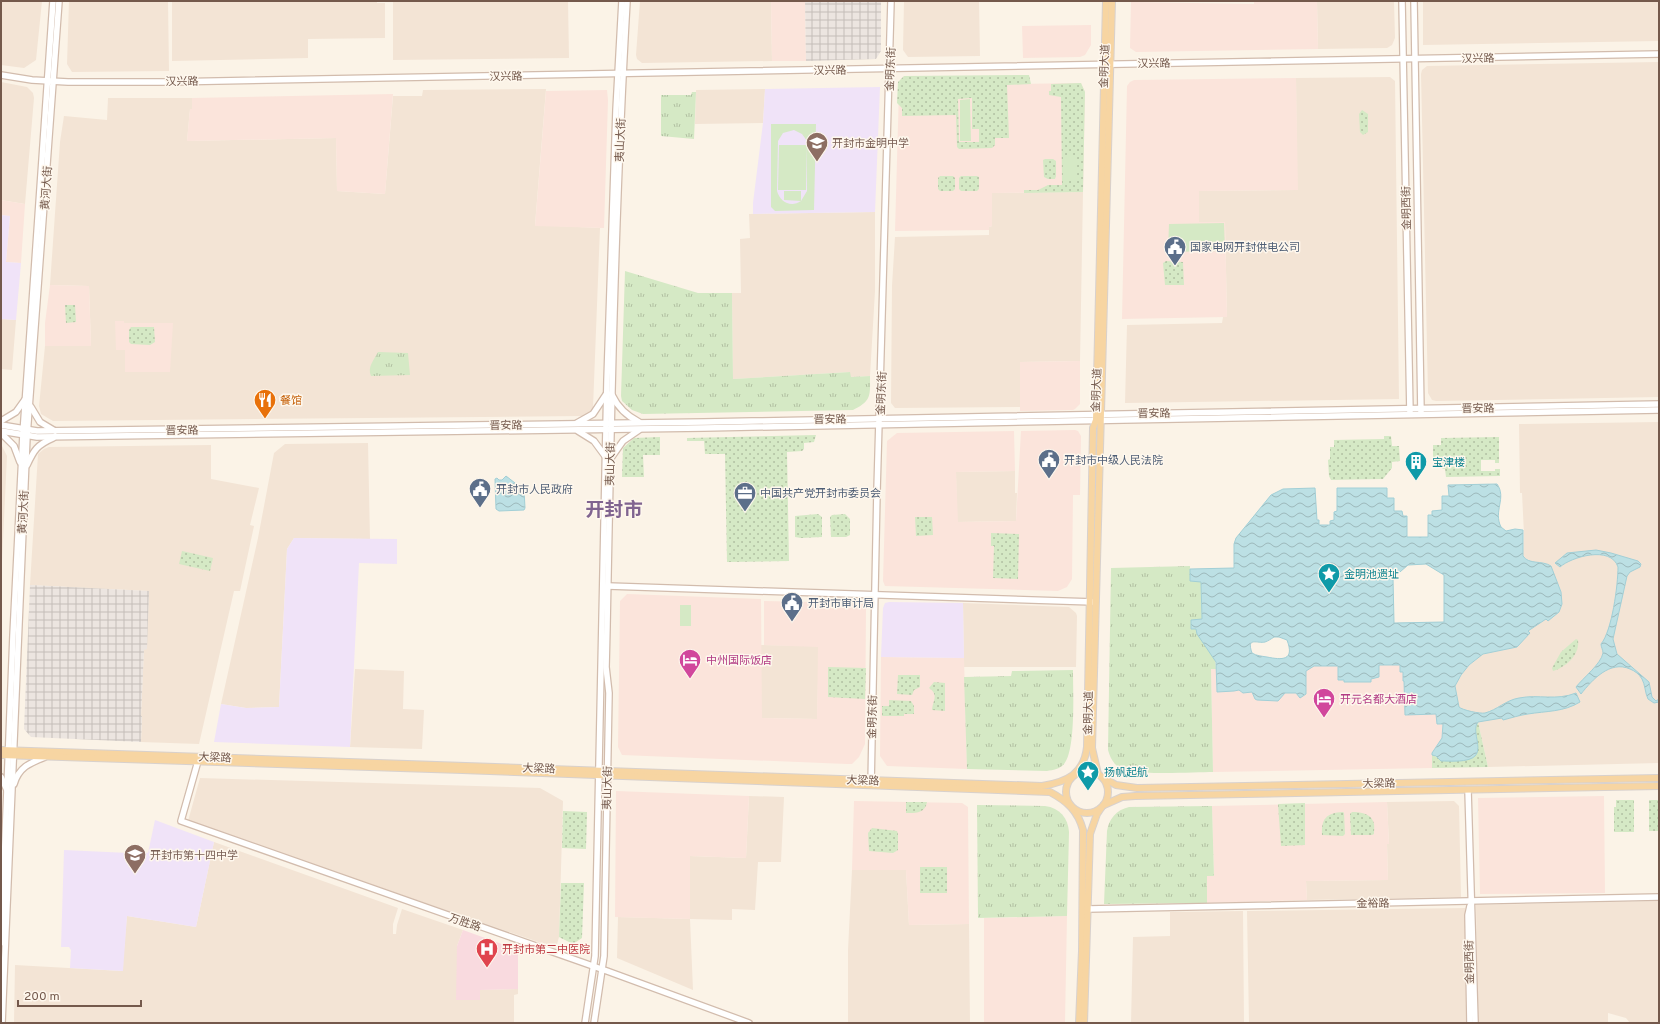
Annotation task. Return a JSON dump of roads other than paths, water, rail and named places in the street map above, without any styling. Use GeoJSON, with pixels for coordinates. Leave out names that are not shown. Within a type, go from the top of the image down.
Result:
{"type":"FeatureCollection","features":[{"type":"Feature","properties":{"kind":"main road","name":"金明大道"},"geometry":{"type":"LineString","coordinates":[[1106,1],[1108,63]]}},
{"type":"Feature","properties":{"kind":"main road","name":"金明大道"},"geometry":{"type":"LineString","coordinates":[[1075,775],[1084,759],[1087,747],[1099,417],[1108,63],[1112,1]]}},
{"type":"Feature","properties":{"kind":"main road","name":"金明大道"},"geometry":{"type":"LineString","coordinates":[[1093,602],[1092,748],[1100,775]]}},
{"type":"Feature","properties":{"kind":"main road","name":"大梁路"},"geometry":{"type":"LineString","coordinates":[[1,750],[11,753],[46,757],[1042,786],[1059,782],[1075,775]]}},
{"type":"Feature","properties":{"kind":"main road","name":"大梁路"},"geometry":{"type":"LineString","coordinates":[[1,755],[11,753],[599,773]]}},
{"type":"Feature","properties":{"kind":"main road"},"geometry":{"type":"LineString","coordinates":[[1078,1023],[1082,952],[1084,835],[1080,820],[1068,800],[1066,792],[1068,784],[1075,775],[1085,771],[1100,775],[1107,785],[1108,792],[1103,806],[1097,814],[1090,834],[1084,1023]]}},
{"type":"Feature","properties":{"kind":"main road","name":"大梁路"},"geometry":{"type":"LineString","coordinates":[[1100,775],[1116,785],[1137,788],[1659,778]]}},
{"type":"Feature","properties":{"kind":"main road","name":"大梁路"},"geometry":{"type":"LineString","coordinates":[[871,782],[1042,791],[1050,792],[1060,797],[1072,807]]}},
{"type":"Feature","properties":{"kind":"main road","name":"大梁路"},"geometry":{"type":"LineString","coordinates":[[1103,806],[1115,798],[1135,796],[1659,786]]}},
{"type":"Feature","properties":{"kind":"main road"},"geometry":{"type":"LineString","coordinates":[[1072,807],[1081,812],[1088,813],[1095,812],[1103,806]]}},
{"type":"Feature","properties":{"kind":"street","name":"黄河大街"},"geometry":{"type":"LineString","coordinates":[[25,433],[30,403],[51,80],[53,1]]}},
{"type":"Feature","properties":{"kind":"street","name":"黄河大街"},"geometry":{"type":"LineString","coordinates":[[2,1023],[11,753],[26,398],[51,80],[59,1]]}},
{"type":"Feature","properties":{"kind":"street","name":"夷山大街"},"geometry":{"type":"LineString","coordinates":[[585,1023],[594,966],[622,1]]}},
{"type":"Feature","properties":{"kind":"street","name":"夷山大街"},"geometry":{"type":"LineString","coordinates":[[621,72],[627,1]]}},
{"type":"Feature","properties":{"kind":"street","name":"金明东街"},"geometry":{"type":"LineString","coordinates":[[871,782],[891,1]]}},
{"type":"Feature","properties":{"kind":"street","name":"金明西街"},"geometry":{"type":"LineString","coordinates":[[1402,1],[1410,412]]}},
{"type":"Feature","properties":{"kind":"street","name":"金明西街"},"geometry":{"type":"LineString","coordinates":[[1414,1],[1421,412]]}},
{"type":"Feature","properties":{"kind":"street","name":"汉兴路"},"geometry":{"type":"LineString","coordinates":[[1415,57],[1659,51]]}},
{"type":"Feature","properties":{"kind":"street","name":"汉兴路"},"geometry":{"type":"LineString","coordinates":[[1,75],[51,80],[160,82],[1403,57],[1659,54]]}},
{"type":"Feature","properties":{"kind":"street","name":"汉兴路"},"geometry":{"type":"LineString","coordinates":[[1,72],[51,80]]}},
{"type":"Feature","properties":{"kind":"street"},"geometry":{"type":"LineString","coordinates":[[610,393],[626,415],[641,426],[623,441],[608,458],[594,441],[574,427],[593,414],[610,393]]}},
{"type":"Feature","properties":{"kind":"street"},"geometry":{"type":"LineString","coordinates":[[1,421],[16,412],[26,398]]}},
{"type":"Feature","properties":{"kind":"street"},"geometry":{"type":"LineString","coordinates":[[24,467],[38,445],[55,434],[40,422],[30,403]]}},
{"type":"Feature","properties":{"kind":"street","name":"晋安路"},"geometry":{"type":"LineString","coordinates":[[1421,412],[1659,404]]}},
{"type":"Feature","properties":{"kind":"street","name":"晋安路"},"geometry":{"type":"LineString","coordinates":[[1,432],[55,434],[609,427],[1099,417],[1659,410]]}},
{"type":"Feature","properties":{"kind":"street","name":"晋安路"},"geometry":{"type":"LineString","coordinates":[[1,425],[25,433]]}},
{"type":"Feature","properties":{"kind":"street"},"geometry":{"type":"LineString","coordinates":[[1,432],[14,446],[24,467]]}},
{"type":"Feature","properties":{"kind":"street","name":"夷山大街"},"geometry":{"type":"LineString","coordinates":[[594,1023],[603,969],[609,693],[606,667],[608,586],[608,458]]}},
{"type":"Feature","properties":{"kind":"street"},"geometry":{"type":"LineString","coordinates":[[608,586],[1093,602]]}},
{"type":"Feature","properties":{"kind":"street"},"geometry":{"type":"LineString","coordinates":[[10,792],[16,777],[22,769],[28,764],[46,757]]}},
{"type":"Feature","properties":{"kind":"street","name":"万胜路"},"geometry":{"type":"LineString","coordinates":[[198,761],[181,822],[603,969],[749,1023]]}},
{"type":"Feature","properties":{"kind":"street"},"geometry":{"type":"LineString","coordinates":[[1,777],[10,792]]}},
{"type":"Feature","properties":{"kind":"street","name":"金明西街"},"geometry":{"type":"LineString","coordinates":[[1468,790],[1470,901],[1472,914],[1475,1023]]}},
{"type":"Feature","properties":{"kind":"street","name":"黄河大街"},"geometry":{"type":"LineString","coordinates":[[1,943],[10,792]]}},
{"type":"Feature","properties":{"kind":"street","name":"金裕路"},"geometry":{"type":"LineString","coordinates":[[1088,909],[1659,897]]}},
{"type":"Feature","properties":{"kind":"street","name":"金明西街"},"geometry":{"type":"LineString","coordinates":[[1470,901],[1468,915],[1470,1023]]}},
{"type":"Feature","properties":{"kind":"water"},"geometry":{"type":"Polygon","coordinates":[[[506,476],[524,490],[524,510],[499,511],[496,509],[495,479],[497,478],[502,480],[506,476]]]}},
{"type":"Feature","properties":{"kind":"water"},"geometry":{"type":"Polygon","coordinates":[[[1497,484],[1501,494],[1498,516],[1501,527],[1506,531],[1515,529],[1523,530],[1523,556],[1529,561],[1544,563],[1551,566],[1561,592],[1562,604],[1559,612],[1548,621],[1546,619],[1528,631],[1530,633],[1517,647],[1483,654],[1469,665],[1455,686],[1459,707],[1471,712],[1485,713],[1494,710],[1514,699],[1526,697],[1561,697],[1576,693],[1580,702],[1568,708],[1555,711],[1525,714],[1503,720],[1502,718],[1478,722],[1476,731],[1478,747],[1475,756],[1463,761],[1441,761],[1436,756],[1432,755],[1432,753],[1442,738],[1443,724],[1437,724],[1436,714],[1405,715],[1404,681],[1403,672],[1400,672],[1400,665],[1379,665],[1379,677],[1371,679],[1371,682],[1344,682],[1344,680],[1338,680],[1338,666],[1314,666],[1306,671],[1306,694],[1300,698],[1296,693],[1285,693],[1278,701],[1257,700],[1252,692],[1243,693],[1239,690],[1217,692],[1216,662],[1197,634],[1196,629],[1191,629],[1191,620],[1202,619],[1201,582],[1190,581],[1190,569],[1234,568],[1234,544],[1236,538],[1271,495],[1283,489],[1315,488],[1317,520],[1319,520],[1319,525],[1330,525],[1330,521],[1334,520],[1334,512],[1337,511],[1337,488],[1387,488],[1387,498],[1394,498],[1394,511],[1402,511],[1403,516],[1407,516],[1407,537],[1428,537],[1428,515],[1432,515],[1432,511],[1442,510],[1442,496],[1449,496],[1448,485],[1497,484]],[[1426,564],[1408,565],[1393,578],[1394,623],[1444,622],[1444,575],[1426,564]],[[1274,637],[1265,642],[1252,643],[1252,653],[1259,656],[1278,659],[1286,658],[1289,652],[1287,640],[1274,637]]]}},
{"type":"Feature","properties":{"kind":"water"},"geometry":{"type":"Polygon","coordinates":[[[1596,550],[1638,561],[1641,564],[1640,567],[1630,572],[1627,576],[1613,639],[1617,654],[1649,682],[1652,697],[1656,701],[1659,699],[1659,702],[1654,703],[1648,699],[1641,677],[1632,670],[1623,667],[1615,667],[1602,673],[1590,683],[1581,694],[1576,687],[1602,657],[1603,653],[1601,644],[1605,638],[1614,607],[1618,567],[1614,560],[1608,556],[1599,555],[1581,557],[1565,563],[1560,567],[1555,563],[1567,553],[1596,550]]]}},
{"type":"Feature","properties":{"kind":"place","name":"开封市金明中学"},"geometry":{"type":"Point","coordinates":[817,162]}},
{"type":"Feature","properties":{"kind":"place","name":"国家电网开封供电公司"},"geometry":{"type":"Point","coordinates":[1175,266]}},
{"type":"Feature","properties":{"kind":"place","name":"餐馆"},"geometry":{"type":"Point","coordinates":[265,420]}},
{"type":"Feature","properties":{"kind":"place","name":"开封市中级人民法院"},"geometry":{"type":"Point","coordinates":[1049,480]}},
{"type":"Feature","properties":{"kind":"place","name":"宝津楼"},"geometry":{"type":"Point","coordinates":[1416,482]}},
{"type":"Feature","properties":{"kind":"place","name":"开封市人民政府"},"geometry":{"type":"Point","coordinates":[480,508]}},
{"type":"Feature","properties":{"kind":"place","name":"中国共产党开封市委员会"},"geometry":{"type":"Point","coordinates":[745,512]}},
{"type":"Feature","properties":{"kind":"place","name":"金明池遗址"},"geometry":{"type":"Point","coordinates":[1329,594]}},
{"type":"Feature","properties":{"kind":"place","name":"开封市审计局"},"geometry":{"type":"Point","coordinates":[792,622]}},
{"type":"Feature","properties":{"kind":"place","name":"中州国际饭店"},"geometry":{"type":"Point","coordinates":[690,680]}},
{"type":"Feature","properties":{"kind":"place","name":"开元名都大酒店"},"geometry":{"type":"Point","coordinates":[1324,718]}},
{"type":"Feature","properties":{"kind":"place","name":"扬帆起航"},"geometry":{"type":"Point","coordinates":[1088,792]}},
{"type":"Feature","properties":{"kind":"place","name":"开封市第十四中学"},"geometry":{"type":"Point","coordinates":[135,874]}},
{"type":"Feature","properties":{"kind":"place","name":"开封市第二中医院"},"geometry":{"type":"Point","coordinates":[487,968]}},
{"type":"Feature","properties":{"kind":"district","name":"开封市"},"geometry":{"type":"Point","coordinates":[614,509]}}]}
